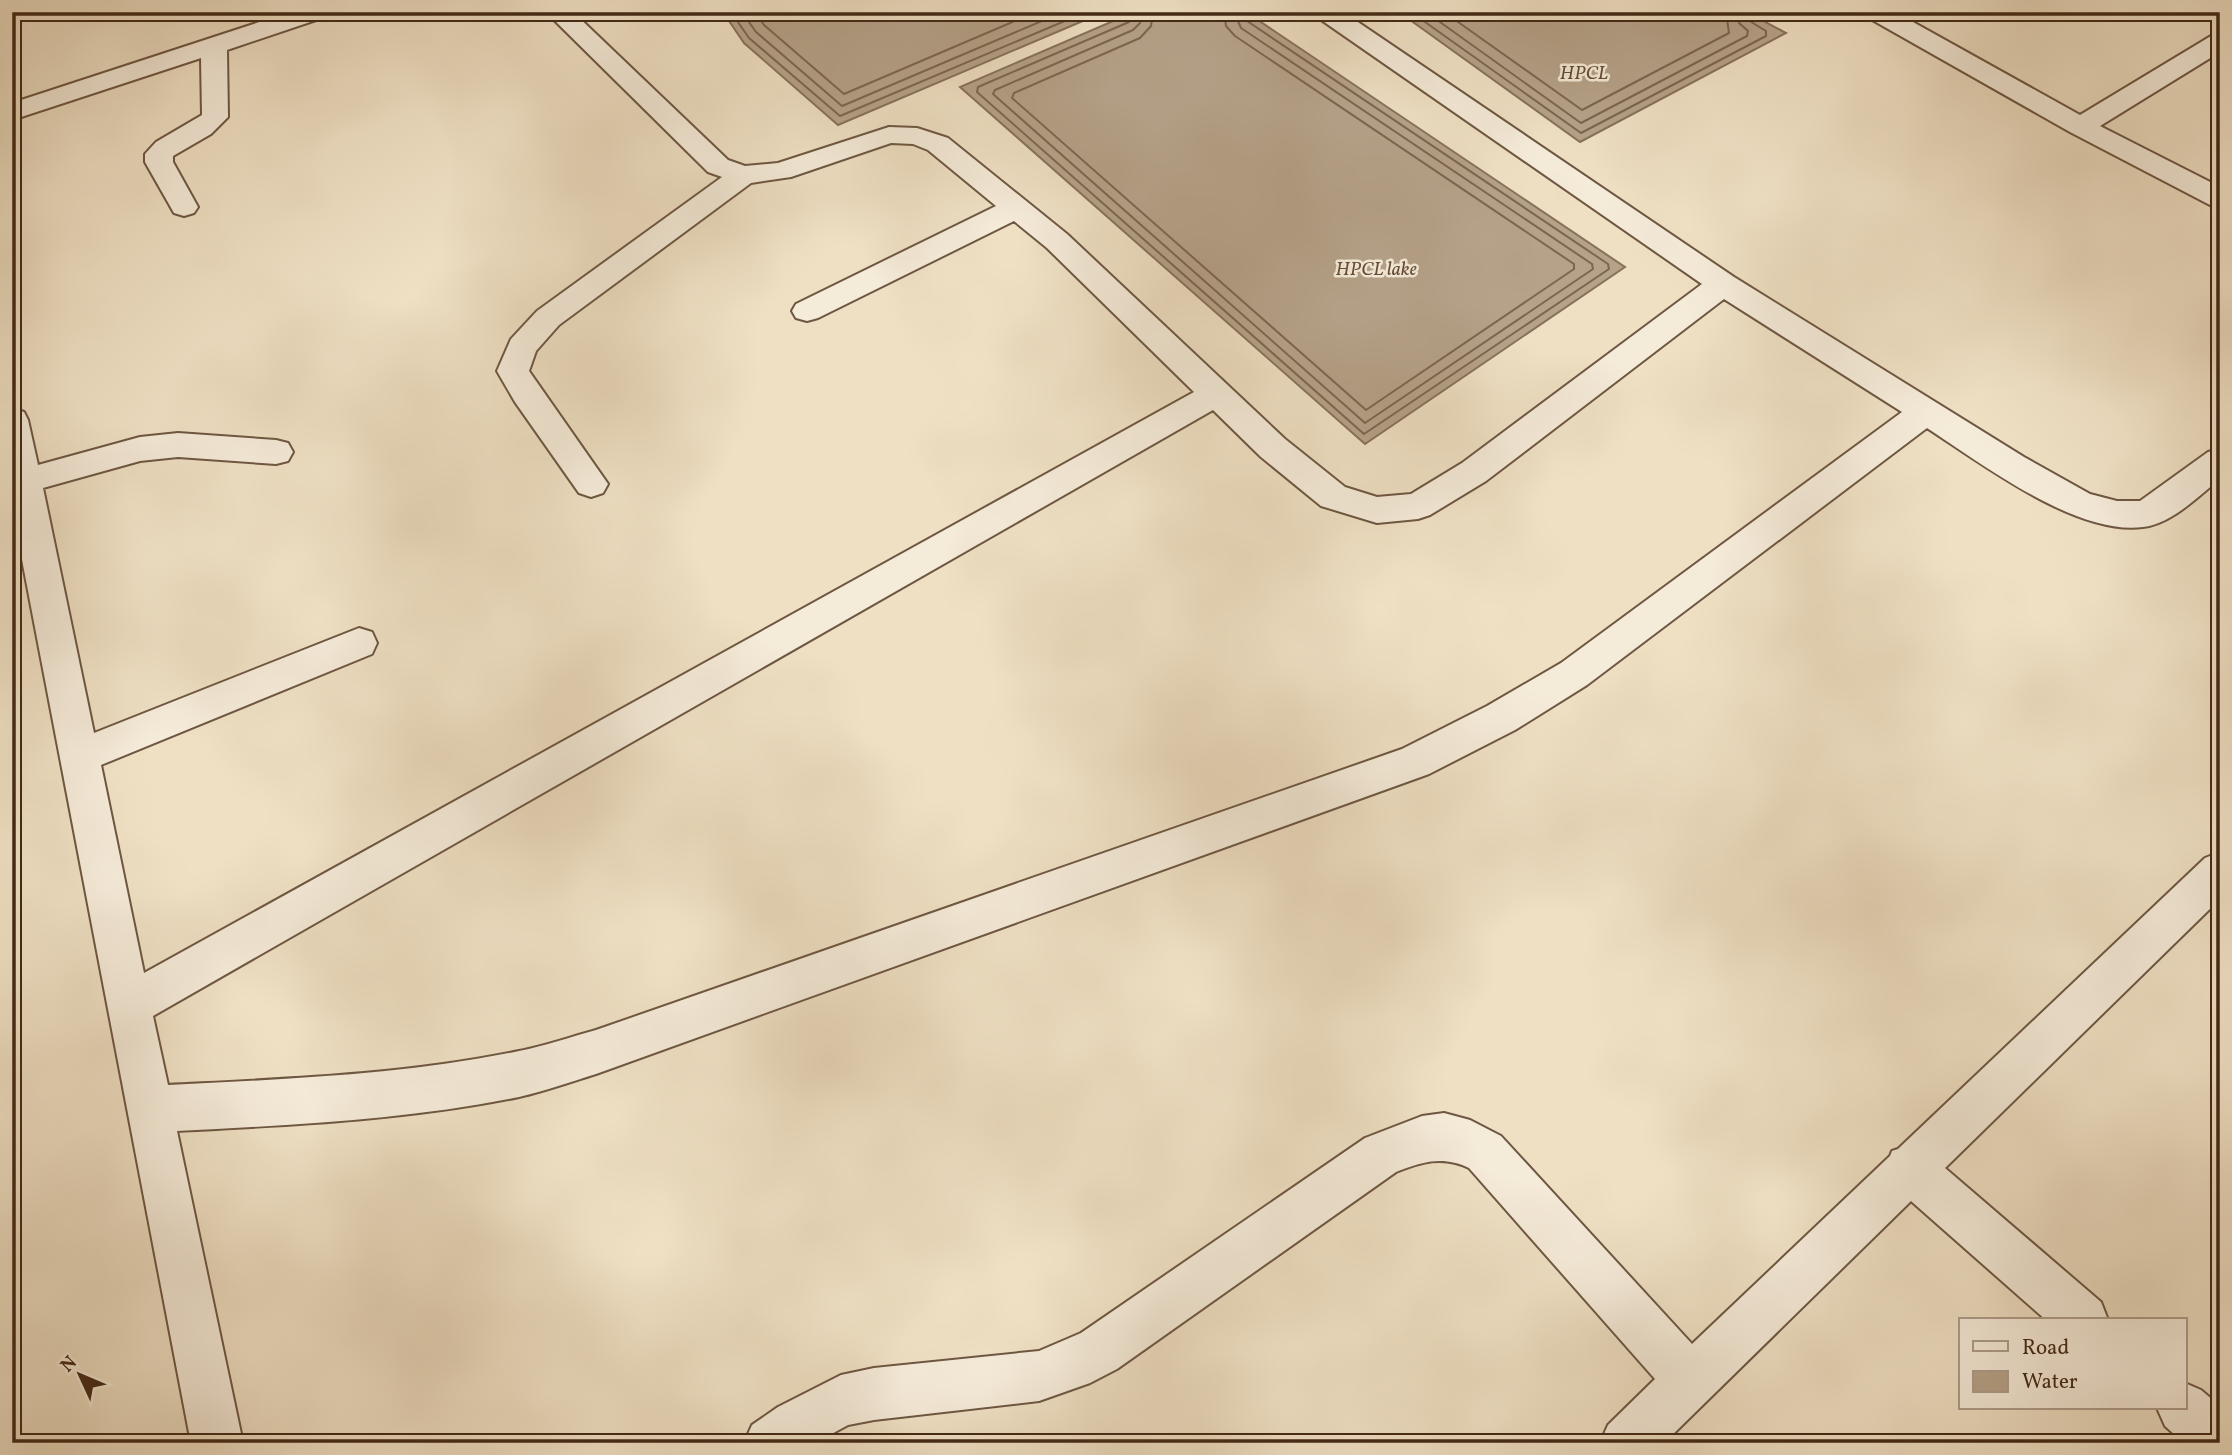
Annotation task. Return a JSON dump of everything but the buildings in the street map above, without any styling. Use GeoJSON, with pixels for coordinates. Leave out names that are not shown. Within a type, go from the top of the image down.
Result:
{"type":"FeatureCollection","features":[{"type":"Feature","properties":{"kind":"lane"},"geometry":{"type":"LineString","coordinates":[[12,112],[316,12]]}},
{"type":"Feature","properties":{"kind":"lane"},"geometry":{"type":"LineString","coordinates":[[558,12],[718,166],[743,175],[781,172],[889,135],[917,136],[938,144],[1056,241],[1273,449],[1333,497],[1377,510],[1418,506],[1474,472],[1723,284]]}},
{"type":"Feature","properties":{"kind":"lane"},"geometry":{"type":"LineString","coordinates":[[1326,12],[1723,284],[1925,412],[2047,487],[2080,504],[2117,514],[2144,514],[2162,505],[2220,461]]}},
{"type":"Feature","properties":{"kind":"lane"},"geometry":{"type":"LineString","coordinates":[[1876,12],[2080,126],[2220,199]]}},
{"type":"Feature","properties":{"kind":"lane"},"geometry":{"type":"LineString","coordinates":[[2080,126],[2220,41]]}},
{"type":"Feature","properties":{"kind":"lane"},"geometry":{"type":"LineString","coordinates":[[184,207],[159,162],[159,154],[166,146],[199,132],[215,117],[214,45]]}},
{"type":"Feature","properties":{"kind":"lane"},"geometry":{"type":"LineString","coordinates":[[590,484],[526,394],[513,371],[522,347],[548,318],[743,175]]}},
{"type":"Feature","properties":{"kind":"lane"},"geometry":{"type":"LineString","coordinates":[[807,311],[1016,208]]}},
{"type":"Feature","properties":{"kind":"lane"},"geometry":{"type":"LineString","coordinates":[[130,1005],[1216,394]]}},
{"type":"Feature","properties":{"kind":"lane"},"geometry":{"type":"LineString","coordinates":[[151,1109],[270,1104],[520,1073],[596,1052],[1415,762],[1501,718],[1574,674],[1925,412]]}},
{"type":"Feature","properties":{"kind":"lane"},"geometry":{"type":"LineString","coordinates":[[12,420],[217,1443]]}},
{"type":"Feature","properties":{"kind":"lane"},"geometry":{"type":"LineString","coordinates":[[24,481],[140,449],[178,445],[276,452]]}},
{"type":"Feature","properties":{"kind":"lane"},"geometry":{"type":"LineString","coordinates":[[80,756],[359,643]]}},
{"type":"Feature","properties":{"kind":"lane"},"geometry":{"type":"LineString","coordinates":[[1626,1443],[2220,871]]}},
{"type":"Feature","properties":{"kind":"lane"},"geometry":{"type":"LineString","coordinates":[[770,1443],[796,1425],[841,1401],[874,1394],[1039,1376],[1072,1365],[1099,1351],[1381,1154],[1431,1136],[1462,1138],[1485,1152],[1690,1380]]}},
{"type":"Feature","properties":{"kind":"lane"},"geometry":{"type":"LineString","coordinates":[[1909,1168],[2081,1318]]}},
{"type":"Feature","properties":{"kind":"lane"},"geometry":{"type":"LineString","coordinates":[[2185,1410],[2220,1440]]}},
{"type":"Feature","properties":{"kind":"water"},"geometry":{"type":"Polygon","coordinates":[[[723,12],[1104,12],[838,125],[744,43],[723,12]]]}},
{"type":"Feature","properties":{"kind":"water","name":"HPCL lake"},"geometry":{"type":"Polygon","coordinates":[[[1134,12],[1246,12],[1625,267],[1365,444],[960,87],[1134,12]]]}},
{"type":"Feature","properties":{"kind":"water","name":"HPCL"},"geometry":{"type":"Polygon","coordinates":[[[1399,12],[1747,12],[1786,33],[1580,142],[1399,12]]]}}]}
